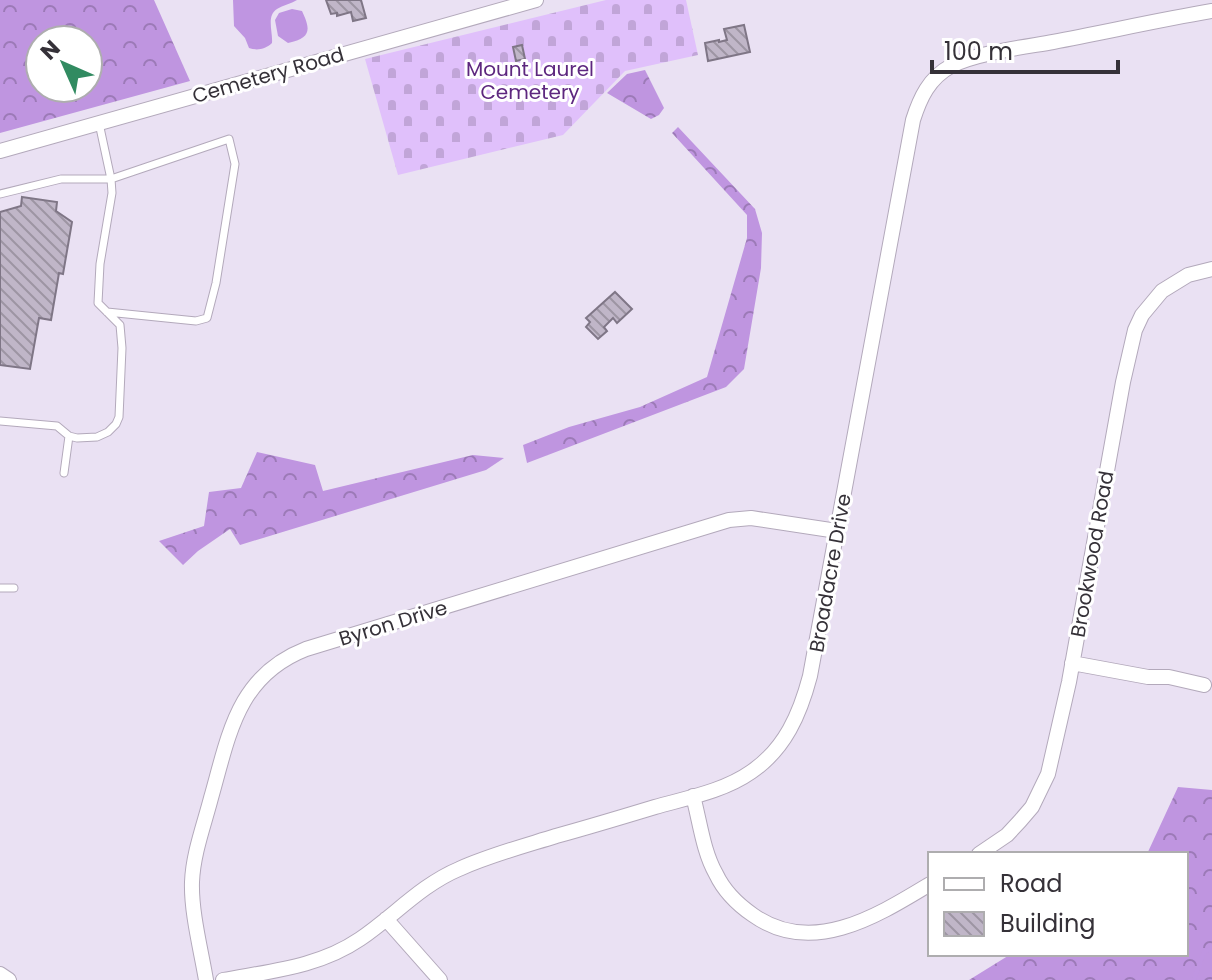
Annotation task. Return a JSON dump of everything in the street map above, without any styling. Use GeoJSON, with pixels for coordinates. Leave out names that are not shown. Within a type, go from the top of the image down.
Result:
{"type":"FeatureCollection","features":[{"type":"Feature","properties":{"kind":"street","name":"Cemetery Road"},"geometry":{"type":"LineString","coordinates":[[0,151],[536,0]]}},
{"type":"Feature","properties":{"kind":"street","name":"Broadacre Drive"},"geometry":{"type":"LineString","coordinates":[[223,980],[287,969],[326,958],[361,938],[424,888],[460,868],[518,847],[712,791],[748,774],[764,762],[789,732],[810,676],[911,129],[926,88],[950,66],[965,60],[1212,11]]}},
{"type":"Feature","properties":{"kind":"street","name":"Brookwood Road"},"geometry":{"type":"LineString","coordinates":[[982,852],[1007,835],[1032,807],[1053,756],[1135,330],[1147,308],[1162,291],[1188,275],[1212,269]]}},
{"type":"Feature","properties":{"kind":"street","name":"Byron Drive"},"geometry":{"type":"LineString","coordinates":[[206,980],[193,891],[197,851],[233,721],[252,689],[276,665],[306,649],[729,520],[762,519],[837,531]]}},
{"type":"Feature","properties":{"kind":"street"},"geometry":{"type":"LineString","coordinates":[[1072,663],[1204,685]]}},
{"type":"Feature","properties":{"kind":"street"},"geometry":{"type":"LineString","coordinates":[[693,796],[709,859],[722,885],[745,910],[773,927],[807,934],[842,928],[875,915],[928,885]]}},
{"type":"Feature","properties":{"kind":"street"},"geometry":{"type":"LineString","coordinates":[[386,919],[440,980]]}},
{"type":"Feature","properties":{"kind":"street"},"geometry":{"type":"LineString","coordinates":[[0,974],[9,980]]}},
{"type":"Feature","properties":{"kind":"lane"},"geometry":{"type":"LineString","coordinates":[[0,421],[57,426],[69,436],[97,437],[108,432],[119,417],[120,325],[98,303],[100,264],[112,193],[99,123]]}},
{"type":"Feature","properties":{"kind":"lane"},"geometry":{"type":"LineString","coordinates":[[0,194],[61,179],[111,179],[229,139],[235,164],[216,283],[207,318],[196,321],[107,312]]}},
{"type":"Feature","properties":{"kind":"lane"},"geometry":{"type":"LineString","coordinates":[[64,473],[69,436]]}},
{"type":"Feature","properties":{"kind":"lane"},"geometry":{"type":"LineString","coordinates":[[0,588],[14,588]]}},
{"type":"Feature","properties":{"kind":"green space"},"geometry":{"type":"Polygon","coordinates":[[[0,0],[154,0],[190,81],[0,133],[0,0]]]}},
{"type":"Feature","properties":{"kind":"green space","name":"Mount Laurel Cemetery"},"geometry":{"type":"Polygon","coordinates":[[[606,0],[686,0],[698,55],[625,71],[563,135],[398,175],[365,59],[606,0]]]}},
{"type":"Feature","properties":{"kind":"green space"},"geometry":{"type":"Polygon","coordinates":[[[645,70],[664,108],[651,119],[607,93],[627,74],[645,70]]]}},
{"type":"Feature","properties":{"kind":"green space"},"geometry":{"type":"Polygon","coordinates":[[[678,127],[755,209],[762,233],[761,268],[744,369],[726,387],[527,463],[523,445],[569,427],[640,407],[707,377],[747,238],[747,215],[672,133],[678,127]]]}},
{"type":"Feature","properties":{"kind":"green space"},"geometry":{"type":"Polygon","coordinates":[[[257,452],[315,465],[323,491],[473,455],[504,458],[486,470],[240,545],[230,529],[183,565],[159,541],[204,526],[209,492],[241,488],[257,452]]]}},
{"type":"Feature","properties":{"kind":"green space"},"geometry":{"type":"Polygon","coordinates":[[[1178,787],[1212,790],[1212,980],[969,980],[1008,956],[1188,956],[1188,852],[1148,852],[1178,787]]]}},
{"type":"Feature","properties":{"kind":"shaded area"},"geometry":{"type":"Polygon","coordinates":[[[233,0],[297,0],[274,12],[271,20],[272,43],[255,49],[249,48],[234,26],[233,0]]]}},
{"type":"Feature","properties":{"kind":"shaded area"},"geometry":{"type":"Polygon","coordinates":[[[292,9],[302,11],[308,28],[301,39],[288,43],[278,36],[275,20],[279,13],[292,9]]]}},
{"type":"Feature","properties":{"kind":"building"},"geometry":{"type":"Polygon","coordinates":[[[326,0],[361,0],[366,18],[353,21],[351,12],[337,16],[337,13],[331,14],[326,0]]]}},
{"type":"Feature","properties":{"kind":"building"},"geometry":{"type":"Polygon","coordinates":[[[744,25],[750,52],[708,61],[705,43],[727,40],[724,29],[744,25]]]}},
{"type":"Feature","properties":{"kind":"building"},"geometry":{"type":"Polygon","coordinates":[[[522,45],[525,59],[516,61],[513,47],[522,45]]]}},
{"type":"Feature","properties":{"kind":"building"},"geometry":{"type":"Polygon","coordinates":[[[22,197],[57,202],[56,211],[72,222],[51,320],[39,318],[30,369],[0,365],[0,212],[21,206],[22,197]]]}},
{"type":"Feature","properties":{"kind":"building"},"geometry":{"type":"Polygon","coordinates":[[[615,292],[632,309],[617,323],[613,318],[604,327],[607,331],[598,339],[586,327],[590,322],[586,318],[615,292]]]}},
{"type":"Feature","properties":{"kind":"waterway"},"geometry":{"type":"LineString","coordinates":[[1194,980],[1204,952],[1212,948]]}}]}
